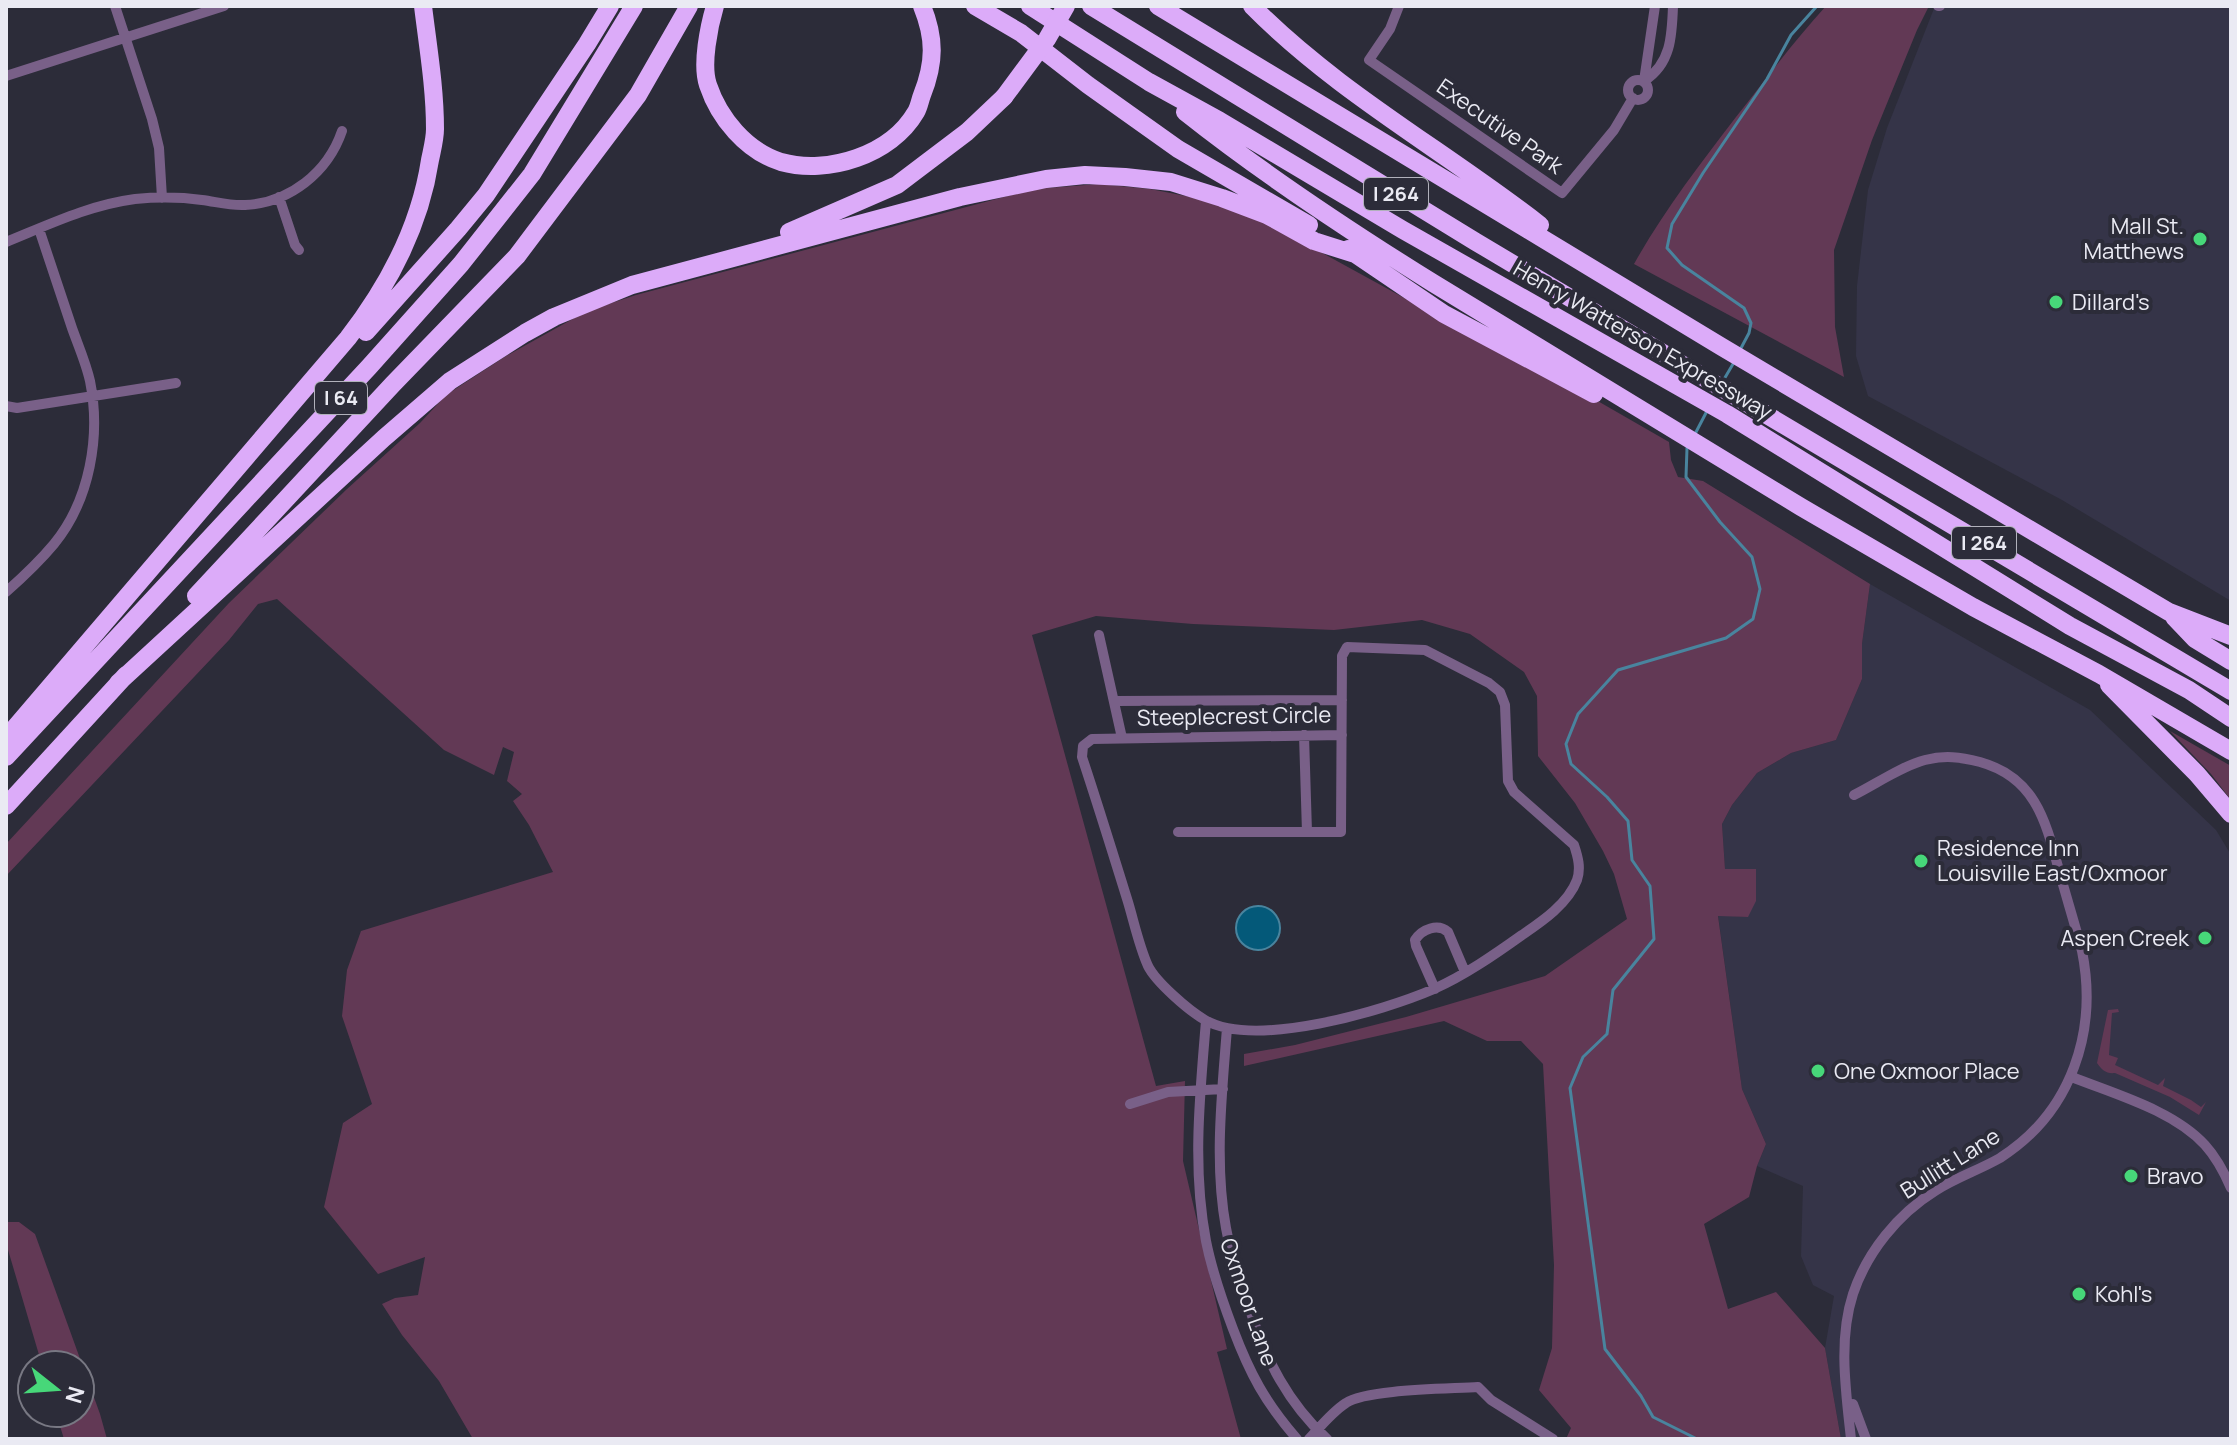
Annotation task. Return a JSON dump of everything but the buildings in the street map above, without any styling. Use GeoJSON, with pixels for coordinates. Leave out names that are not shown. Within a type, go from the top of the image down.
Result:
{"type":"FeatureCollection","features":[{"type":"Feature","properties":{"kind":"highway"},"geometry":{"type":"LineString","coordinates":[[6,738],[348,338],[369,311],[397,263],[409,238],[427,181],[435,132],[423,6]]}},
{"type":"Feature","properties":{"kind":"highway"},"geometry":{"type":"LineString","coordinates":[[149,571],[458,229],[510,161],[610,6]]}},
{"type":"Feature","properties":{"kind":"highway","name":"I 64"},"geometry":{"type":"LineString","coordinates":[[6,757],[461,264],[532,174],[634,6]]}},
{"type":"Feature","properties":{"kind":"highway","name":"I 64"},"geometry":{"type":"LineString","coordinates":[[6,806],[393,384],[517,256],[638,95],[689,6]]}},
{"type":"Feature","properties":{"kind":"highway"},"geometry":{"type":"LineString","coordinates":[[715,6],[706,52],[706,82],[719,108],[733,131],[757,150],[780,161],[805,165],[840,164],[868,154],[893,138],[915,113],[930,74],[933,41],[922,6]]}},
{"type":"Feature","properties":{"kind":"highway"},"geometry":{"type":"LineString","coordinates":[[975,6],[1021,33],[1178,149],[1358,255],[1444,314],[1708,450],[1973,607],[2099,674],[2231,751]]}},
{"type":"Feature","properties":{"kind":"highway","name":"Henry Watterson Expressway"},"geometry":{"type":"LineString","coordinates":[[1030,6],[1149,82],[1727,414],[2070,626],[2189,690],[2231,718]]}},
{"type":"Feature","properties":{"kind":"highway"},"geometry":{"type":"LineString","coordinates":[[717,263],[897,185],[967,132],[1004,97],[1047,39],[1066,6]]}},
{"type":"Feature","properties":{"kind":"highway","name":"Henry Watterson Expressway"},"geometry":{"type":"LineString","coordinates":[[1091,6],[1384,187],[2231,691]]}},
{"type":"Feature","properties":{"kind":"highway"},"geometry":{"type":"LineString","coordinates":[[1158,6],[1722,347],[2169,612],[2231,636]]}},
{"type":"Feature","properties":{"kind":"highway"},"geometry":{"type":"LineString","coordinates":[[1175,6],[1251,61]]}},
{"type":"Feature","properties":{"kind":"highway"},"geometry":{"type":"LineString","coordinates":[[1252,6],[1284,38],[1322,68],[1498,192],[1608,278]]}},
{"type":"Feature","properties":{"kind":"highway"},"geometry":{"type":"LineString","coordinates":[[1149,82],[1217,137],[1376,247],[1672,431]]}},
{"type":"Feature","properties":{"kind":"highway"},"geometry":{"type":"LineString","coordinates":[[118,683],[450,381],[554,317],[632,285],[960,197],[1046,179],[1085,175],[1171,182],[1267,215],[1314,241],[1358,255]]}},
{"type":"Feature","properties":{"kind":"highway"},"geometry":{"type":"LineString","coordinates":[[2169,612],[2195,639],[2231,661]]}},
{"type":"Feature","properties":{"kind":"highway"},"geometry":{"type":"LineString","coordinates":[[2099,674],[2128,707],[2189,765],[2231,814]]}},
{"type":"Feature","properties":{"kind":"street"},"geometry":{"type":"LineString","coordinates":[[115,6],[152,119],[159,148],[162,198]]}},
{"type":"Feature","properties":{"kind":"street"},"geometry":{"type":"LineString","coordinates":[[6,76],[224,6]]}},
{"type":"Feature","properties":{"kind":"street","name":"Executive Park"},"geometry":{"type":"LineString","coordinates":[[1399,6],[1390,29],[1369,60],[1562,193],[1614,130],[1633,98],[1640,100],[1647,96],[1648,88],[1644,81],[1655,6]]}},
{"type":"Feature","properties":{"kind":"street","name":"Executive Park"},"geometry":{"type":"LineString","coordinates":[[1644,81],[1654,75],[1669,52],[1673,6]]}},
{"type":"Feature","properties":{"kind":"street"},"geometry":{"type":"LineString","coordinates":[[6,242],[92,208],[128,200],[178,197],[247,205],[265,203],[298,189],[314,176],[334,150],[342,131]]}},
{"type":"Feature","properties":{"kind":"street"},"geometry":{"type":"LineString","coordinates":[[279,197],[299,250]]}},
{"type":"Feature","properties":{"kind":"street"},"geometry":{"type":"LineString","coordinates":[[6,592],[56,542],[81,499],[94,441],[92,396],[87,372],[39,229]]}},
{"type":"Feature","properties":{"kind":"street"},"geometry":{"type":"LineString","coordinates":[[6,406],[17,408],[176,383]]}},
{"type":"Feature","properties":{"kind":"street"},"geometry":{"type":"LineString","coordinates":[[1099,635],[1122,738]]}},
{"type":"Feature","properties":{"kind":"street","name":"Steeplecrest Circle"},"geometry":{"type":"LineString","coordinates":[[1347,647],[1425,650],[1489,683],[1500,692],[1505,705],[1508,781],[1514,792],[1574,845],[1579,869],[1571,891],[1538,924],[1484,962],[1435,989],[1381,1008],[1292,1029],[1258,1031],[1227,1028],[1206,1021],[1179,1001],[1149,967],[1082,757],[1083,746],[1092,739],[1342,735],[1342,700],[1342,656],[1347,647]]}},
{"type":"Feature","properties":{"kind":"street"},"geometry":{"type":"LineString","coordinates":[[1115,701],[1342,700]]}},
{"type":"Feature","properties":{"kind":"street"},"geometry":{"type":"LineString","coordinates":[[1304,735],[1307,832]]}},
{"type":"Feature","properties":{"kind":"street"},"geometry":{"type":"LineString","coordinates":[[1178,832],[1341,832],[1342,735]]}},
{"type":"Feature","properties":{"kind":"street","name":"Bullitt Lane"},"geometry":{"type":"LineString","coordinates":[[1851,1439],[1845,1338],[1849,1309],[1859,1278],[1894,1224],[1923,1199],[1998,1159],[2026,1137],[2056,1103],[2072,1077],[2087,1016],[2085,968],[2047,826],[2025,788],[2003,771],[1952,756],[1921,761],[1854,795]]}},
{"type":"Feature","properties":{"kind":"street"},"geometry":{"type":"LineString","coordinates":[[1435,989],[1416,946],[1415,940],[1422,932],[1436,927],[1445,928],[1465,972]]}},
{"type":"Feature","properties":{"kind":"street","name":"Oxmoor Lane"},"geometry":{"type":"LineString","coordinates":[[1206,1021],[1199,1178],[1209,1257],[1245,1362],[1267,1403],[1297,1439]]}},
{"type":"Feature","properties":{"kind":"street","name":"Oxmoor Lane"},"geometry":{"type":"LineString","coordinates":[[1227,1028],[1221,1138],[1222,1195],[1234,1261],[1272,1367],[1292,1401],[1327,1439]]}},
{"type":"Feature","properties":{"kind":"street"},"geometry":{"type":"LineString","coordinates":[[2072,1077],[2179,1124],[2214,1156],[2231,1188]]}},
{"type":"Feature","properties":{"kind":"street"},"geometry":{"type":"LineString","coordinates":[[1130,1104],[1168,1092],[1223,1089]]}},
{"type":"Feature","properties":{"kind":"street"},"geometry":{"type":"LineString","coordinates":[[1309,1439],[1345,1403],[1363,1396],[1478,1387],[1491,1400],[1553,1439]]}},
{"type":"Feature","properties":{"kind":"street","name":"Bullitt Lane"},"geometry":{"type":"LineString","coordinates":[[1848,1391],[1866,1439]]}},
{"type":"Feature","properties":{"kind":"shaded area"},"geometry":{"type":"Polygon","coordinates":[[[1826,6],[1929,6],[1872,140],[1834,250],[1835,327],[1844,377],[1634,264],[1696,170],[1780,60],[1826,6]]]}},
{"type":"Feature","properties":{"kind":"shaded area","name":"Mall St. Matthews"},"geometry":{"type":"Polygon","coordinates":[[[1935,6],[2231,6],[2231,601],[2062,500],[1868,396],[1856,356],[1857,286],[1868,190],[1887,128],[1935,6]]]}},
{"type":"Feature","properties":{"kind":"shaded area"},"geometry":{"type":"Polygon","coordinates":[[[1099,184],[1191,197],[1275,227],[1669,442],[1671,460],[1678,477],[1703,481],[1870,584],[1862,644],[1862,679],[1836,740],[1791,753],[1757,773],[1732,805],[1722,824],[1725,869],[1756,869],[1756,901],[1748,917],[1718,916],[1742,1089],[1766,1144],[1749,1197],[1704,1224],[1728,1309],[1776,1292],[1825,1348],[1841,1439],[1566,1439],[1571,1428],[1539,1390],[1552,1348],[1554,1265],[1543,1064],[1521,1041],[1487,1041],[1444,1021],[1244,1066],[1244,1054],[1295,1045],[1406,1017],[1545,976],[1627,919],[1614,874],[1603,851],[1575,803],[1538,756],[1537,696],[1524,672],[1470,634],[1422,620],[1334,630],[1096,616],[1032,635],[1156,1086],[1185,1081],[1183,1161],[1227,1349],[1217,1352],[1241,1439],[473,1439],[439,1381],[382,1304],[395,1298],[418,1295],[425,1257],[378,1274],[324,1207],[343,1123],[372,1104],[342,1016],[347,970],[361,931],[553,872],[513,801],[522,794],[507,781],[514,752],[503,747],[494,775],[444,750],[277,599],[258,604],[229,640],[6,876],[6,844],[229,603],[446,395],[506,356],[587,311],[636,295],[1034,189],[1099,184]]]}},
{"type":"Feature","properties":{"kind":"shaded area"},"geometry":{"type":"Polygon","coordinates":[[[1870,584],[2090,710],[2216,830],[2231,855],[2231,1439],[1841,1439],[1825,1348],[1834,1296],[1813,1285],[1801,1256],[1803,1186],[1757,1166],[1766,1144],[1742,1089],[1718,915],[1748,917],[1725,869],[1722,824],[1732,805],[1757,773],[1791,753],[1836,740],[1862,679],[1862,644],[1870,584]]]}},
{"type":"Feature","properties":{"kind":"shaded area"},"geometry":{"type":"Polygon","coordinates":[[[2170,731],[2231,766],[2231,800],[2211,774],[2170,731]]]}},
{"type":"Feature","properties":{"kind":"shaded area"},"geometry":{"type":"Polygon","coordinates":[[[2118,1009],[2119,1012],[2112,1013],[2109,1055],[2118,1058],[2115,1065],[2158,1085],[2165,1078],[2163,1086],[2201,1107],[2206,1102],[2199,1115],[2170,1097],[2103,1070],[2097,1063],[2108,1010],[2118,1009]]]}},
{"type":"Feature","properties":{"kind":"shaded area"},"geometry":{"type":"Polygon","coordinates":[[[6,1222],[19,1222],[35,1234],[77,1349],[37,1349],[6,1243],[6,1222]]]}},
{"type":"Feature","properties":{"kind":"shaded area"},"geometry":{"type":"Polygon","coordinates":[[[96,1403],[107,1439],[64,1439],[61,1429],[96,1429],[96,1403]]]}},
{"type":"Feature","properties":{"kind":"water"},"geometry":{"type":"Polygon","coordinates":[[[1258,906],[1274,912],[1280,928],[1274,944],[1258,950],[1242,944],[1236,928],[1242,912],[1258,906]]]}},
{"type":"Feature","properties":{"kind":"waterway"},"geometry":{"type":"LineString","coordinates":[[1740,350],[1751,323],[1744,308],[1682,265],[1667,248],[1672,224],[1767,79],[1791,35],[1817,6]]}},
{"type":"Feature","properties":{"kind":"waterway"},"geometry":{"type":"LineString","coordinates":[[1723,381],[1733,364]]}},
{"type":"Feature","properties":{"kind":"waterway"},"geometry":{"type":"LineString","coordinates":[[1695,434],[1708,409]]}},
{"type":"Feature","properties":{"kind":"waterway"},"geometry":{"type":"LineString","coordinates":[[1687,448],[1686,477],[1720,522],[1752,557],[1760,589],[1753,619],[1726,638],[1618,670],[1578,714],[1566,744],[1571,764],[1628,821],[1632,860],[1650,886],[1654,939],[1613,990],[1607,1034],[1583,1057],[1570,1088],[1605,1349],[1653,1417],[1697,1439]]}},
{"type":"Feature","properties":{"kind":"place","name":"Mall St. Matthews"},"geometry":{"type":"Point","coordinates":[2200,239]}},
{"type":"Feature","properties":{"kind":"place","name":"Dillard's"},"geometry":{"type":"Point","coordinates":[2056,302]}},
{"type":"Feature","properties":{"kind":"place","name":"Residence Inn Louisville East/Oxmoor"},"geometry":{"type":"Point","coordinates":[1921,861]}},
{"type":"Feature","properties":{"kind":"place","name":"Aspen Creek"},"geometry":{"type":"Point","coordinates":[2205,938]}},
{"type":"Feature","properties":{"kind":"place","name":"One Oxmoor Place"},"geometry":{"type":"Point","coordinates":[1818,1071]}},
{"type":"Feature","properties":{"kind":"place","name":"Bravo"},"geometry":{"type":"Point","coordinates":[2131,1176]}},
{"type":"Feature","properties":{"kind":"place","name":"Kohl's"},"geometry":{"type":"Point","coordinates":[2079,1294]}}]}
